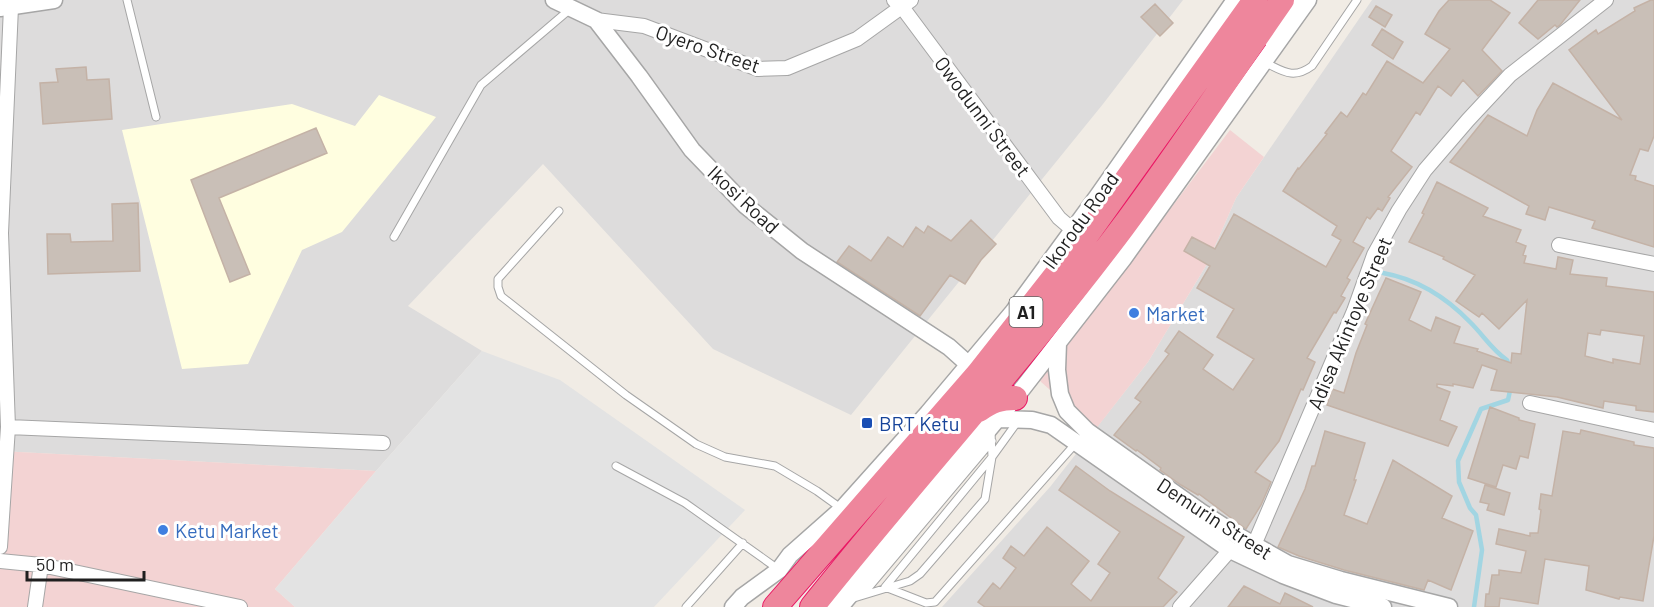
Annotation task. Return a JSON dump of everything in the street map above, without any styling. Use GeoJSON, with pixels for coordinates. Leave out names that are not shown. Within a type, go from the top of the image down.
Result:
{"type":"FeatureCollection","features":[{"type":"Feature","properties":{"kind":"highway","name":"Ikorodu Road"},"geometry":{"type":"LineString","coordinates":[[775,607],[992,356],[1081,243],[1255,0]]}},
{"type":"Feature","properties":{"kind":"highway","name":"Ikorodu Road"},"geometry":{"type":"LineString","coordinates":[[812,607],[865,541],[999,413],[1122,227],[1282,0]]}},
{"type":"Feature","properties":{"kind":"street"},"geometry":{"type":"LineString","coordinates":[[0,547],[8,427],[1,233],[5,7],[54,0]]}},
{"type":"Feature","properties":{"kind":"street","name":"Ikosi Road"},"geometry":{"type":"LineString","coordinates":[[554,0],[596,20],[692,150],[745,205],[802,251],[949,347],[968,364]]}},
{"type":"Feature","properties":{"kind":"street","name":"Ikorodu Road"},"geometry":{"type":"LineString","coordinates":[[733,607],[742,597],[779,570],[790,555],[842,509],[928,413],[1013,312],[1235,0]]}},
{"type":"Feature","properties":{"kind":"street","name":"Ikorodu Road"},"geometry":{"type":"LineString","coordinates":[[837,606],[1059,343],[1124,260],[1263,55],[1308,0]]}},
{"type":"Feature","properties":{"kind":"street","name":"Adisa Akintoye Street"},"geometry":{"type":"LineString","coordinates":[[1254,545],[1354,311],[1374,255],[1399,210],[1425,170],[1510,75],[1606,0]]}},
{"type":"Feature","properties":{"kind":"street","name":"Owodunni Street"},"geometry":{"type":"LineString","coordinates":[[902,2],[1059,218],[1073,230]]}},
{"type":"Feature","properties":{"kind":"street","name":"Oyero Street"},"geometry":{"type":"LineString","coordinates":[[596,20],[644,26],[758,69],[787,68],[857,39],[902,2]]}},
{"type":"Feature","properties":{"kind":"street"},"geometry":{"type":"LineString","coordinates":[[1559,245],[1654,264]]}},
{"type":"Feature","properties":{"kind":"street","name":"Demurin Street"},"geometry":{"type":"LineString","coordinates":[[1059,343],[1060,394],[1082,436],[1230,550],[1334,601],[1383,607]]}},
{"type":"Feature","properties":{"kind":"street"},"geometry":{"type":"LineString","coordinates":[[1530,403],[1654,430]]}},
{"type":"Feature","properties":{"kind":"street","name":"Demurin Street"},"geometry":{"type":"LineString","coordinates":[[999,413],[1051,425],[1082,436],[1254,545],[1288,564],[1350,583],[1449,607]]}},
{"type":"Feature","properties":{"kind":"street"},"geometry":{"type":"LineString","coordinates":[[8,427],[383,443]]}},
{"type":"Feature","properties":{"kind":"street"},"geometry":{"type":"LineString","coordinates":[[1180,607],[1230,550]]}},
{"type":"Feature","properties":{"kind":"street"},"geometry":{"type":"LineString","coordinates":[[0,561],[40,565],[240,607]]}},
{"type":"Feature","properties":{"kind":"street"},"geometry":{"type":"LineString","coordinates":[[35,607],[40,565]]}},
{"type":"Feature","properties":{"kind":"lane"},"geometry":{"type":"LineString","coordinates":[[127,0],[156,117]]}},
{"type":"Feature","properties":{"kind":"lane"},"geometry":{"type":"LineString","coordinates":[[1297,0],[1263,55],[1289,73],[1302,73],[1312,66],[1357,0]]}},
{"type":"Feature","properties":{"kind":"lane"},"geometry":{"type":"LineString","coordinates":[[394,237],[481,86],[571,8]]}},
{"type":"Feature","properties":{"kind":"lane"},"geometry":{"type":"LineString","coordinates":[[1082,298],[1111,262],[1242,78]]}},
{"type":"Feature","properties":{"kind":"lane"},"geometry":{"type":"LineString","coordinates":[[559,210],[498,279],[501,296],[626,395],[696,444],[725,457],[775,466],[842,509]]}},
{"type":"Feature","properties":{"kind":"lane"},"geometry":{"type":"LineString","coordinates":[[837,606],[864,593],[910,581],[920,574],[985,499],[999,413]]}},
{"type":"Feature","properties":{"kind":"lane"},"geometry":{"type":"LineString","coordinates":[[885,587],[992,457],[999,413]]}},
{"type":"Feature","properties":{"kind":"lane"},"geometry":{"type":"LineString","coordinates":[[864,593],[999,413]]}},
{"type":"Feature","properties":{"kind":"lane"},"geometry":{"type":"LineString","coordinates":[[885,587],[926,603],[936,602],[1082,436]]}},
{"type":"Feature","properties":{"kind":"lane"},"geometry":{"type":"LineString","coordinates":[[616,466],[660,488],[743,543],[779,570]]}},
{"type":"Feature","properties":{"kind":"lane"},"geometry":{"type":"LineString","coordinates":[[686,607],[743,543]]}},
{"type":"Feature","properties":{"kind":"shaded area"},"geometry":{"type":"Polygon","coordinates":[[[0,0],[1183,0],[1103,104],[851,415],[713,349],[543,164],[408,306],[482,351],[376,471],[0,451],[0,0]]]}},
{"type":"Feature","properties":{"kind":"shaded area"},"geometry":{"type":"Polygon","coordinates":[[[1372,0],[1654,0],[1654,607],[942,607],[1050,487],[1148,362],[1207,264],[1236,198],[1372,0]]]}},
{"type":"Feature","properties":{"kind":"shaded area"},"geometry":{"type":"Polygon","coordinates":[[[379,95],[436,117],[342,232],[302,250],[248,364],[182,369],[122,130],[292,104],[355,126],[379,95]]]}},
{"type":"Feature","properties":{"kind":"shaded area","name":"Market"},"geometry":{"type":"Polygon","coordinates":[[[1230,130],[1264,157],[1236,198],[1207,264],[1148,362],[1095,430],[1040,381],[1230,130]]]}},
{"type":"Feature","properties":{"kind":"shaded area"},"geometry":{"type":"Polygon","coordinates":[[[482,351],[560,380],[745,510],[654,607],[295,607],[275,589],[482,351]]]}},
{"type":"Feature","properties":{"kind":"shaded area","name":"Ketu Market"},"geometry":{"type":"Polygon","coordinates":[[[0,451],[376,471],[275,589],[295,607],[0,607],[0,451]]]}},
{"type":"Feature","properties":{"kind":"building"},"geometry":{"type":"Polygon","coordinates":[[[1449,0],[1490,0],[1510,13],[1482,50],[1502,71],[1478,96],[1463,80],[1451,96],[1438,86],[1420,115],[1416,112],[1391,151],[1412,167],[1388,197],[1390,198],[1382,211],[1378,208],[1370,219],[1367,217],[1353,242],[1364,248],[1347,278],[1350,280],[1341,296],[1345,298],[1336,313],[1334,312],[1307,358],[1315,362],[1279,441],[1255,472],[1271,482],[1261,505],[1246,529],[1199,494],[1181,485],[1114,435],[1141,402],[1135,398],[1169,354],[1165,351],[1179,331],[1213,355],[1203,369],[1233,390],[1254,359],[1217,337],[1234,309],[1197,288],[1210,266],[1184,251],[1192,237],[1215,249],[1234,214],[1326,267],[1341,240],[1332,235],[1337,226],[1283,191],[1341,112],[1347,117],[1363,93],[1366,95],[1387,61],[1423,83],[1450,49],[1425,34],[1439,11],[1449,0]]]}},
{"type":"Feature","properties":{"kind":"building"},"geometry":{"type":"Polygon","coordinates":[[[1538,0],[1580,0],[1560,25],[1557,27],[1555,25],[1538,39],[1519,23],[1538,0]]]}},
{"type":"Feature","properties":{"kind":"building"},"geometry":{"type":"Polygon","coordinates":[[[1654,0],[1654,136],[1648,151],[1640,149],[1630,175],[1636,176],[1635,180],[1654,186],[1654,247],[1592,228],[1595,221],[1549,207],[1545,220],[1526,214],[1529,206],[1450,162],[1488,115],[1527,136],[1537,110],[1553,83],[1622,120],[1569,50],[1596,30],[1598,34],[1635,11],[1634,8],[1654,0]]]}},
{"type":"Feature","properties":{"kind":"building"},"geometry":{"type":"Polygon","coordinates":[[[1155,4],[1173,23],[1160,36],[1141,17],[1155,4]]]}},
{"type":"Feature","properties":{"kind":"building"},"geometry":{"type":"Polygon","coordinates":[[[1376,6],[1392,15],[1385,27],[1369,17],[1376,6]]]}},
{"type":"Feature","properties":{"kind":"building"},"geometry":{"type":"Polygon","coordinates":[[[1382,29],[1403,42],[1393,59],[1372,45],[1382,29]]]}},
{"type":"Feature","properties":{"kind":"building"},"geometry":{"type":"Polygon","coordinates":[[[86,67],[87,80],[109,79],[112,119],[43,124],[40,83],[58,82],[56,69],[86,67]]]}},
{"type":"Feature","properties":{"kind":"building"},"geometry":{"type":"Polygon","coordinates":[[[316,128],[327,153],[219,198],[250,274],[230,282],[191,180],[316,128]]]}},
{"type":"Feature","properties":{"kind":"building"},"geometry":{"type":"Polygon","coordinates":[[[1437,182],[1488,208],[1483,216],[1521,230],[1516,242],[1526,246],[1523,255],[1526,256],[1524,263],[1556,269],[1558,257],[1573,260],[1570,274],[1607,278],[1606,286],[1654,292],[1654,412],[1636,410],[1636,406],[1604,401],[1603,408],[1557,397],[1491,390],[1497,370],[1482,365],[1473,388],[1437,384],[1437,387],[1450,392],[1440,420],[1457,427],[1448,446],[1327,405],[1332,389],[1344,393],[1367,325],[1365,324],[1386,278],[1421,292],[1409,320],[1431,331],[1436,317],[1460,327],[1454,343],[1478,349],[1477,351],[1511,363],[1512,353],[1521,354],[1527,300],[1499,329],[1482,313],[1479,317],[1456,301],[1475,275],[1443,259],[1444,257],[1409,242],[1424,214],[1422,213],[1437,182]],[[1601,330],[1600,335],[1588,333],[1585,356],[1613,363],[1613,359],[1640,364],[1644,336],[1601,330]]]}},
{"type":"Feature","properties":{"kind":"building"},"geometry":{"type":"Polygon","coordinates":[[[138,203],[140,271],[48,274],[47,234],[70,234],[71,242],[113,241],[112,204],[138,203]]]}},
{"type":"Feature","properties":{"kind":"building"},"geometry":{"type":"Polygon","coordinates":[[[971,220],[996,244],[981,260],[965,284],[950,275],[920,316],[837,262],[849,246],[871,261],[888,237],[903,247],[916,227],[924,233],[928,226],[951,241],[971,220]]]}},
{"type":"Feature","properties":{"kind":"building"},"geometry":{"type":"Polygon","coordinates":[[[1490,407],[1519,418],[1519,420],[1535,424],[1528,458],[1520,456],[1516,469],[1503,465],[1496,487],[1468,478],[1490,407]]]}},
{"type":"Feature","properties":{"kind":"building"},"geometry":{"type":"Polygon","coordinates":[[[1581,430],[1634,442],[1634,445],[1654,448],[1654,536],[1643,601],[1620,597],[1619,599],[1586,590],[1589,566],[1545,559],[1538,604],[1500,598],[1499,607],[1485,607],[1486,594],[1489,594],[1492,575],[1499,575],[1499,570],[1521,573],[1526,551],[1496,544],[1499,529],[1530,536],[1530,533],[1538,533],[1541,494],[1552,496],[1563,431],[1580,434],[1581,430]]]}},
{"type":"Feature","properties":{"kind":"building"},"geometry":{"type":"Polygon","coordinates":[[[1325,431],[1365,443],[1344,515],[1367,524],[1393,460],[1452,496],[1442,518],[1473,531],[1451,590],[1428,580],[1424,590],[1344,570],[1278,547],[1305,489],[1312,466],[1315,466],[1325,431]]]}},
{"type":"Feature","properties":{"kind":"building"},"geometry":{"type":"Polygon","coordinates":[[[1076,466],[1110,491],[1184,537],[1158,578],[1177,592],[1163,607],[985,607],[978,602],[993,583],[1000,589],[1016,568],[1003,558],[1011,546],[1024,556],[1047,527],[1089,561],[1071,584],[1091,601],[1110,573],[1098,564],[1120,532],[1059,490],[1076,466]]]}},
{"type":"Feature","properties":{"kind":"building"},"geometry":{"type":"Polygon","coordinates":[[[1485,485],[1510,493],[1504,515],[1487,510],[1489,504],[1480,502],[1485,485]]]}},
{"type":"Feature","properties":{"kind":"building"},"geometry":{"type":"Polygon","coordinates":[[[1244,586],[1280,604],[1285,593],[1313,607],[1228,607],[1244,586]]]}},
{"type":"Feature","properties":{"kind":"waterway"},"geometry":{"type":"LineString","coordinates":[[1383,273],[1419,285],[1452,305],[1507,360],[1509,366]]}},
{"type":"Feature","properties":{"kind":"waterway"},"geometry":{"type":"LineString","coordinates":[[1474,607],[1482,550],[1476,515],[1470,508],[1459,482],[1458,461],[1481,409],[1508,400],[1511,386]]}},
{"type":"Feature","properties":{"kind":"place","name":"Market"},"geometry":{"type":"Point","coordinates":[1134,313]}},
{"type":"Feature","properties":{"kind":"place","name":"BRT Ketu"},"geometry":{"type":"Point","coordinates":[867,423]}},
{"type":"Feature","properties":{"kind":"place","name":"Ketu Market"},"geometry":{"type":"Point","coordinates":[163,530]}}]}
